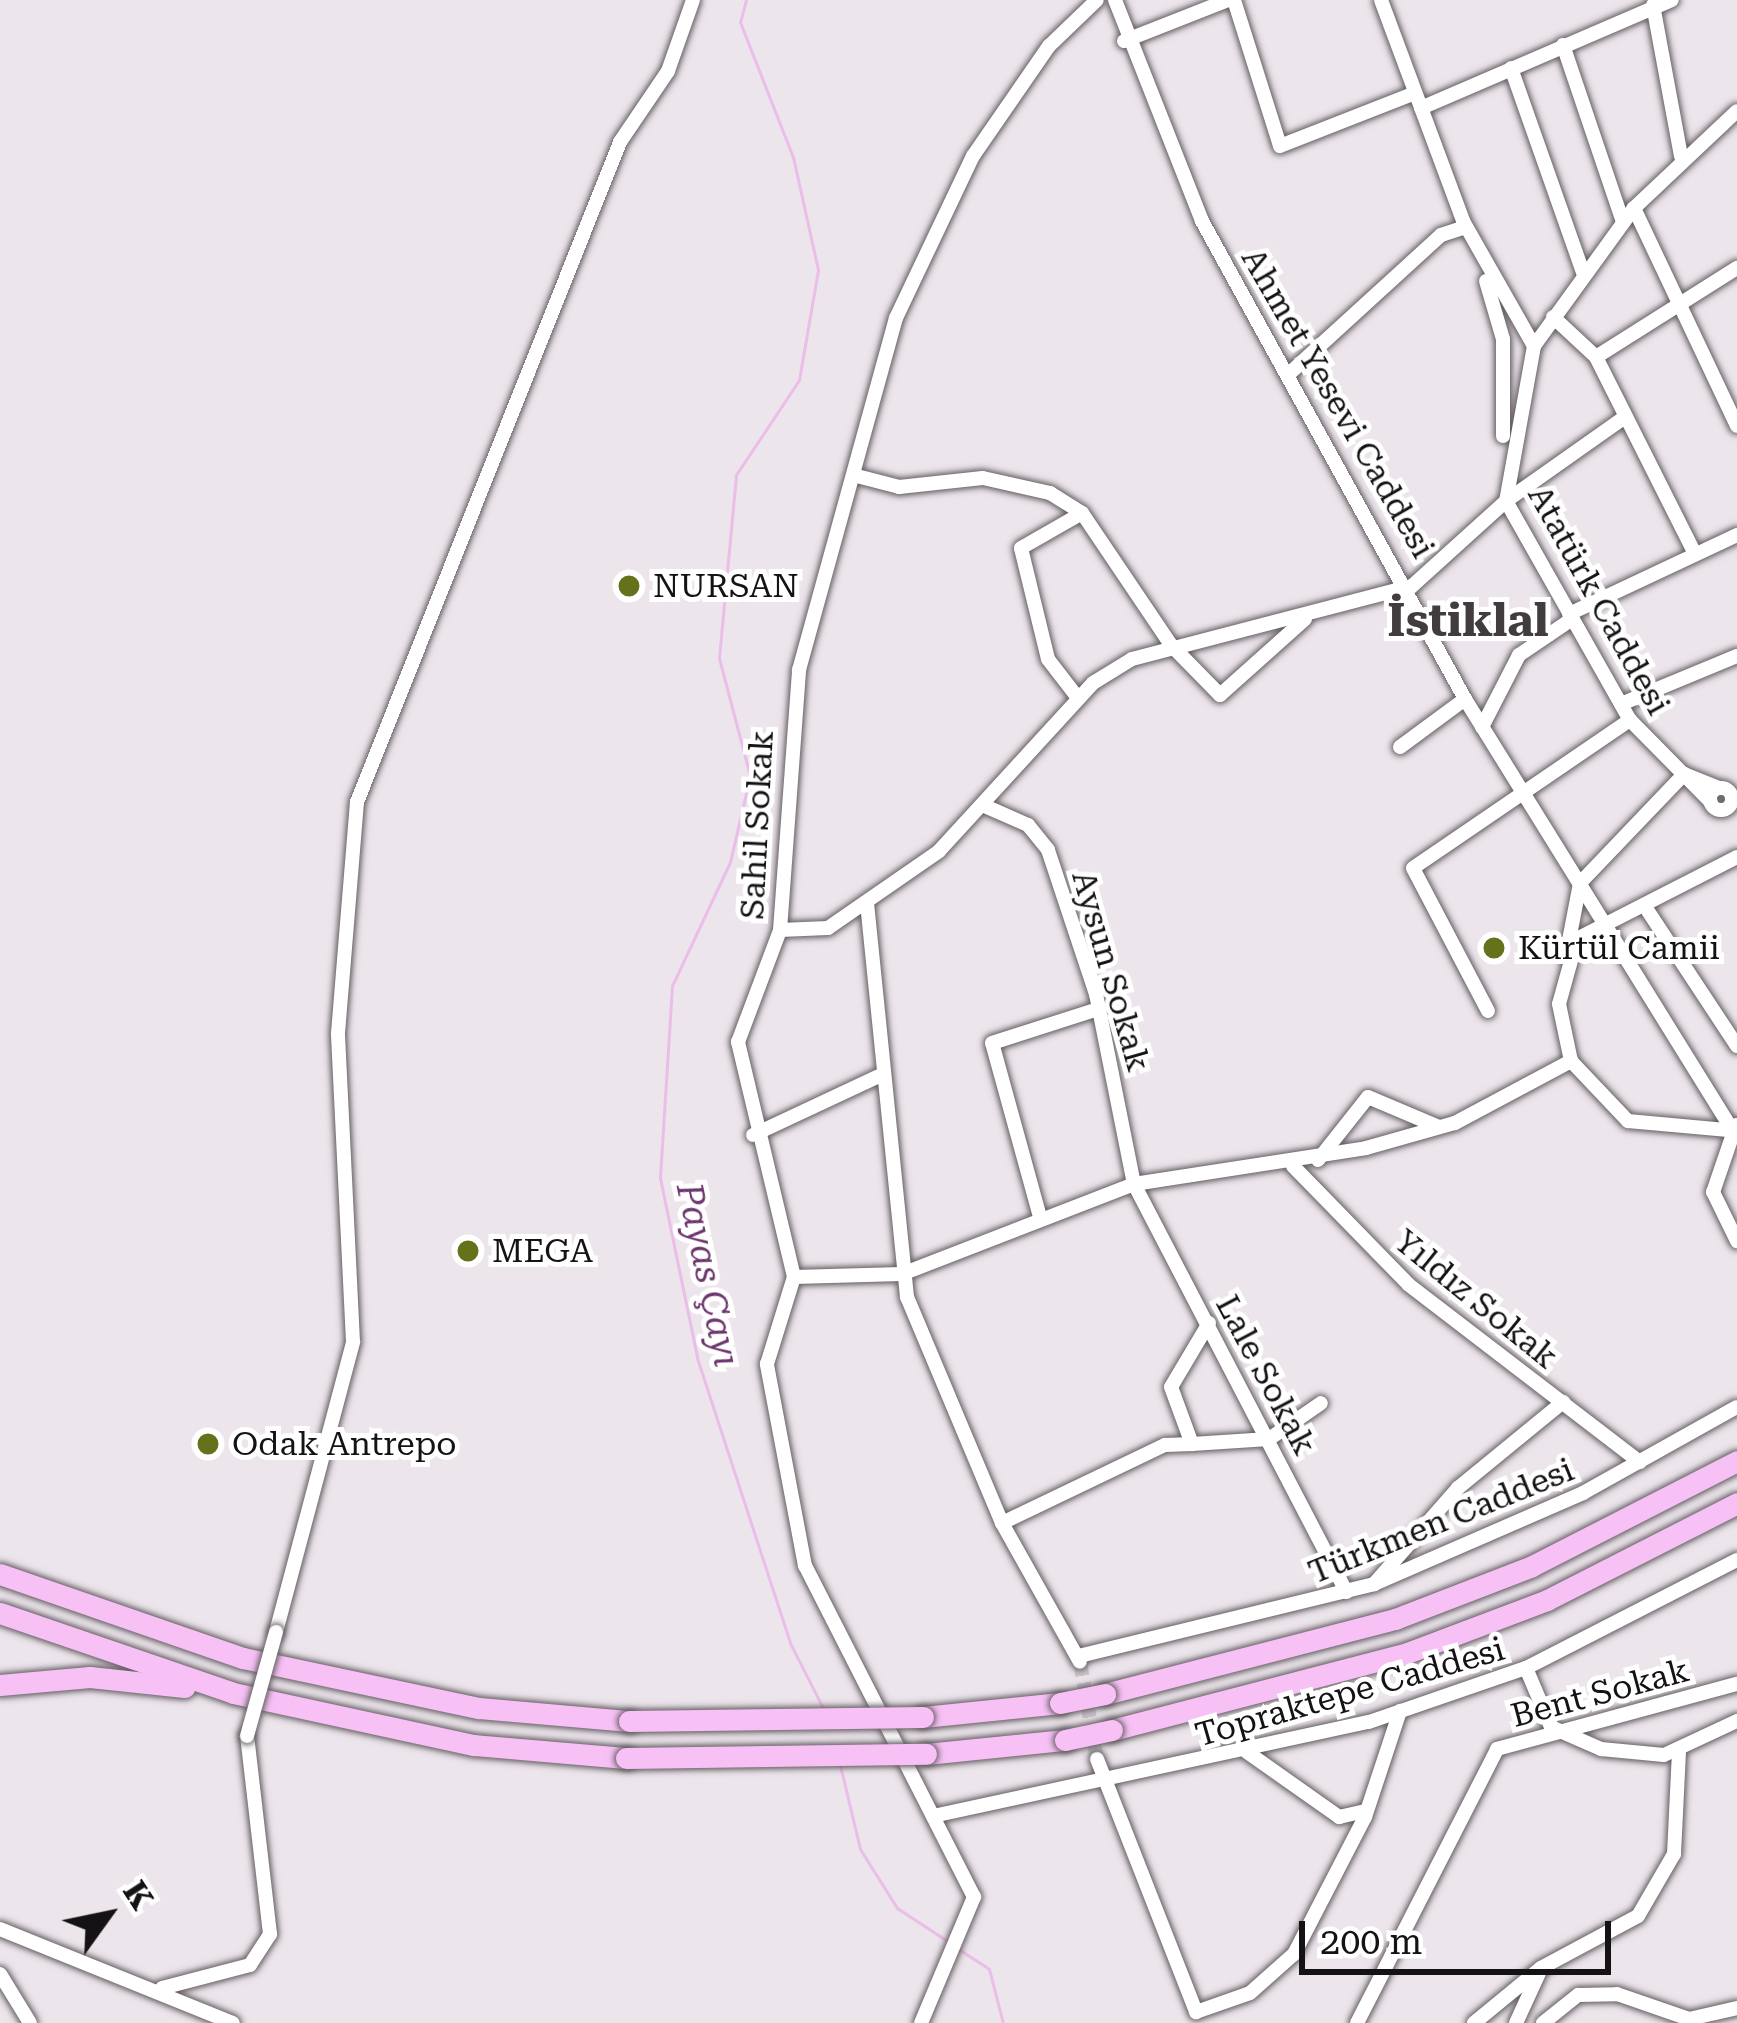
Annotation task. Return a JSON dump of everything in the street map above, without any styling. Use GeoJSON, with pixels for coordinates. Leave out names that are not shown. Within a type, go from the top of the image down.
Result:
{"type":"FeatureCollection","features":[{"type":"Feature","properties":{"kind":"highway"},"geometry":{"type":"LineString","coordinates":[[0,1574],[243,1658],[478,1708],[628,1721],[922,1717],[1105,1694],[1395,1619],[1532,1566],[1737,1461]]}},
{"type":"Feature","properties":{"kind":"highway"},"geometry":{"type":"LineString","coordinates":[[0,1684],[138,1680],[384,1727],[626,1758],[926,1754],[1065,1740],[1407,1653],[1547,1600],[1737,1503]]}},
{"type":"Feature","properties":{"kind":"highway"},"geometry":{"type":"LineString","coordinates":[[0,1613],[233,1693],[384,1727]]}},
{"type":"Feature","properties":{"kind":"street"},"geometry":{"type":"LineString","coordinates":[[162,1988],[250,1965],[270,1934],[247,1736],[353,1342],[338,1033],[357,802],[620,142],[668,71],[693,0]]}},
{"type":"Feature","properties":{"kind":"street","name":"Sahil Sokak"},"geometry":{"type":"LineString","coordinates":[[794,1276],[753,1135],[741,1011],[780,929],[789,715],[853,475],[919,256],[1049,46],[1097,0]]}},
{"type":"Feature","properties":{"kind":"street","name":"Ahmet Yesevi Caddesi"},"geometry":{"type":"LineString","coordinates":[[1114,0],[1124,41],[1202,221],[1412,586],[1465,699],[1580,883],[1598,924],[1736,1128]]}},
{"type":"Feature","properties":{"kind":"street"},"geometry":{"type":"LineString","coordinates":[[1124,41],[1231,0],[1280,146],[1511,68],[1653,4],[1672,0]]}},
{"type":"Feature","properties":{"kind":"street"},"geometry":{"type":"LineString","coordinates":[[1381,0],[1513,365],[1532,352],[1580,278],[1634,208],[1681,156],[1737,111]]}},
{"type":"Feature","properties":{"kind":"street"},"geometry":{"type":"LineString","coordinates":[[1653,4],[1681,156]]}},
{"type":"Feature","properties":{"kind":"street"},"geometry":{"type":"LineString","coordinates":[[1562,46],[1623,222]]}},
{"type":"Feature","properties":{"kind":"street"},"geometry":{"type":"LineString","coordinates":[[1511,68],[1580,278]]}},
{"type":"Feature","properties":{"kind":"street"},"geometry":{"type":"LineString","coordinates":[[1634,208],[1737,427]]}},
{"type":"Feature","properties":{"kind":"street"},"geometry":{"type":"LineString","coordinates":[[1291,372],[1463,220]]}},
{"type":"Feature","properties":{"kind":"street"},"geometry":{"type":"LineString","coordinates":[[1463,220],[1532,352]]}},
{"type":"Feature","properties":{"kind":"street"},"geometry":{"type":"LineString","coordinates":[[1596,358],[1677,298],[1737,268]]}},
{"type":"Feature","properties":{"kind":"street"},"geometry":{"type":"LineString","coordinates":[[1506,501],[1503,347],[1580,278]]}},
{"type":"Feature","properties":{"kind":"street"},"geometry":{"type":"LineString","coordinates":[[1553,317],[1596,358],[1694,552]]}},
{"type":"Feature","properties":{"kind":"street","name":"Atatürk Caddesi"},"geometry":{"type":"LineString","coordinates":[[1532,352],[1506,501],[1630,720],[1684,774],[1727,798],[1737,824]]}},
{"type":"Feature","properties":{"kind":"street"},"geometry":{"type":"LineString","coordinates":[[780,929],[813,935],[867,903],[987,807],[1078,698],[1171,645],[1306,618],[1412,586],[1506,501],[1625,417]]}},
{"type":"Feature","properties":{"kind":"street"},"geometry":{"type":"LineString","coordinates":[[853,475],[898,487],[1020,482],[1082,513],[1171,645],[1220,695],[1306,618]]}},
{"type":"Feature","properties":{"kind":"street"},"geometry":{"type":"LineString","coordinates":[[1078,698],[1048,658],[1021,548],[1082,513]]}},
{"type":"Feature","properties":{"kind":"street"},"geometry":{"type":"LineString","coordinates":[[1482,727],[1520,655],[1570,616],[1737,535]]}},
{"type":"Feature","properties":{"kind":"street"},"geometry":{"type":"LineString","coordinates":[[1621,704],[1737,656]]}},
{"type":"Feature","properties":{"kind":"street"},"geometry":{"type":"LineString","coordinates":[[1400,747],[1465,699]]}},
{"type":"Feature","properties":{"kind":"street"},"geometry":{"type":"LineString","coordinates":[[1488,1011],[1413,868],[1522,789],[1630,720]]}},
{"type":"Feature","properties":{"kind":"street"},"geometry":{"type":"LineString","coordinates":[[1684,774],[1580,883],[1559,1004],[1571,1060],[1648,1130],[1736,1128],[1713,1192],[1737,1240]]}},
{"type":"Feature","properties":{"kind":"street","name":"Aysun Sokak"},"geometry":{"type":"LineString","coordinates":[[987,807],[1040,834],[1098,1009],[1134,1184]]}},
{"type":"Feature","properties":{"kind":"street"},"geometry":{"type":"LineString","coordinates":[[1566,958],[1598,924],[1737,856]]}},
{"type":"Feature","properties":{"kind":"street"},"geometry":{"type":"LineString","coordinates":[[867,903],[879,1076],[902,1274],[1002,1523],[1165,1445],[1269,1439],[1322,1403]]}},
{"type":"Feature","properties":{"kind":"street"},"geometry":{"type":"LineString","coordinates":[[1644,905],[1737,1046]]}},
{"type":"Feature","properties":{"kind":"street"},"geometry":{"type":"LineString","coordinates":[[1040,1217],[992,1043],[1098,1009]]}},
{"type":"Feature","properties":{"kind":"street"},"geometry":{"type":"LineString","coordinates":[[921,2023],[974,1898],[805,1566],[767,1364],[794,1276],[902,1274],[1134,1184],[1293,1166],[1439,1127],[1571,1060]]}},
{"type":"Feature","properties":{"kind":"street"},"geometry":{"type":"LineString","coordinates":[[753,1135],[879,1076]]}},
{"type":"Feature","properties":{"kind":"street"},"geometry":{"type":"LineString","coordinates":[[1318,1160],[1368,1096],[1439,1127]]}},
{"type":"Feature","properties":{"kind":"street","name":"Yıldız Sokak"},"geometry":{"type":"LineString","coordinates":[[1293,1166],[1408,1286],[1640,1462]]}},
{"type":"Feature","properties":{"kind":"street","name":"Lale Sokak"},"geometry":{"type":"LineString","coordinates":[[1134,1184],[1346,1592]]}},
{"type":"Feature","properties":{"kind":"street"},"geometry":{"type":"LineString","coordinates":[[1192,1444],[1171,1387],[1209,1323]]}},
{"type":"Feature","properties":{"kind":"street"},"geometry":{"type":"LineString","coordinates":[[1375,1584],[1458,1488],[1563,1402]]}},
{"type":"Feature","properties":{"kind":"street","name":"Türkmen Caddesi"},"geometry":{"type":"LineString","coordinates":[[1002,1523],[1079,1659],[1375,1584],[1640,1462],[1737,1406]]}},
{"type":"Feature","properties":{"kind":"street"},"geometry":{"type":"LineString","coordinates":[[1526,1668],[1737,1560]]}},
{"type":"Feature","properties":{"kind":"street","name":"Topraktepe Caddesi"},"geometry":{"type":"LineString","coordinates":[[933,1816],[1247,1752],[1400,1711],[1526,1668],[1551,1727]]}},
{"type":"Feature","properties":{"kind":"street","name":"Bent Sokak"},"geometry":{"type":"LineString","coordinates":[[1357,2023],[1484,1762],[1551,1727],[1737,1684]]}},
{"type":"Feature","properties":{"kind":"street"},"geometry":{"type":"LineString","coordinates":[[1097,1760],[1100,1783],[1199,2017],[1250,1993],[1294,1954],[1363,1818],[1400,1711]]}},
{"type":"Feature","properties":{"kind":"street"},"geometry":{"type":"LineString","coordinates":[[1551,1727],[1600,1748],[1679,1752],[1737,1721]]}},
{"type":"Feature","properties":{"kind":"street"},"geometry":{"type":"LineString","coordinates":[[1247,1752],[1339,1817],[1363,1818]]}},
{"type":"Feature","properties":{"kind":"street"},"geometry":{"type":"LineString","coordinates":[[1474,2023],[1541,1968],[1637,1916],[1674,1854],[1679,1752]]}},
{"type":"Feature","properties":{"kind":"street"},"geometry":{"type":"LineString","coordinates":[[0,1929],[162,1988],[233,2023]]}},
{"type":"Feature","properties":{"kind":"street"},"geometry":{"type":"LineString","coordinates":[[1516,2023],[1541,1968]]}},
{"type":"Feature","properties":{"kind":"street"},"geometry":{"type":"LineString","coordinates":[[0,1974],[31,2023]]}},
{"type":"Feature","properties":{"kind":"street"},"geometry":{"type":"LineString","coordinates":[[1543,2023],[1578,1995],[1617,1994],[1689,2019],[1737,2008]]}},
{"type":"Feature","properties":{"kind":"waterway","name":"Payas Çayı"},"geometry":{"type":"LineString","coordinates":[[746,0],[740,22],[793,157],[818,270],[799,380],[736,475],[719,658],[750,776],[730,862],[672,986],[660,1178],[698,1361],[790,1643],[824,1710]]}},
{"type":"Feature","properties":{"kind":"waterway","name":"Payas Çayı"},"geometry":{"type":"LineString","coordinates":[[840,1765],[860,1849],[897,1908],[949,1942]]}},
{"type":"Feature","properties":{"kind":"waterway","name":"Payas Çayı"},"geometry":{"type":"LineString","coordinates":[[957,1948],[989,1969],[1003,2023]]}},
{"type":"Feature","properties":{"kind":"tunnel"},"geometry":{"type":"LineString","coordinates":[[1080,1662],[1097,1759]]}},
{"type":"Feature","properties":{"kind":"place","name":"NURSAN"},"geometry":{"type":"Point","coordinates":[629,586]}},
{"type":"Feature","properties":{"kind":"place","name":"Kürtül Camii"},"geometry":{"type":"Point","coordinates":[1494,948]}},
{"type":"Feature","properties":{"kind":"place","name":"MEGA"},"geometry":{"type":"Point","coordinates":[468,1251]}},
{"type":"Feature","properties":{"kind":"place","name":"Odak Antrepo"},"geometry":{"type":"Point","coordinates":[208,1444]}},
{"type":"Feature","properties":{"kind":"district","name":"İstiklal"},"geometry":{"type":"Point","coordinates":[1468,621]}}]}
